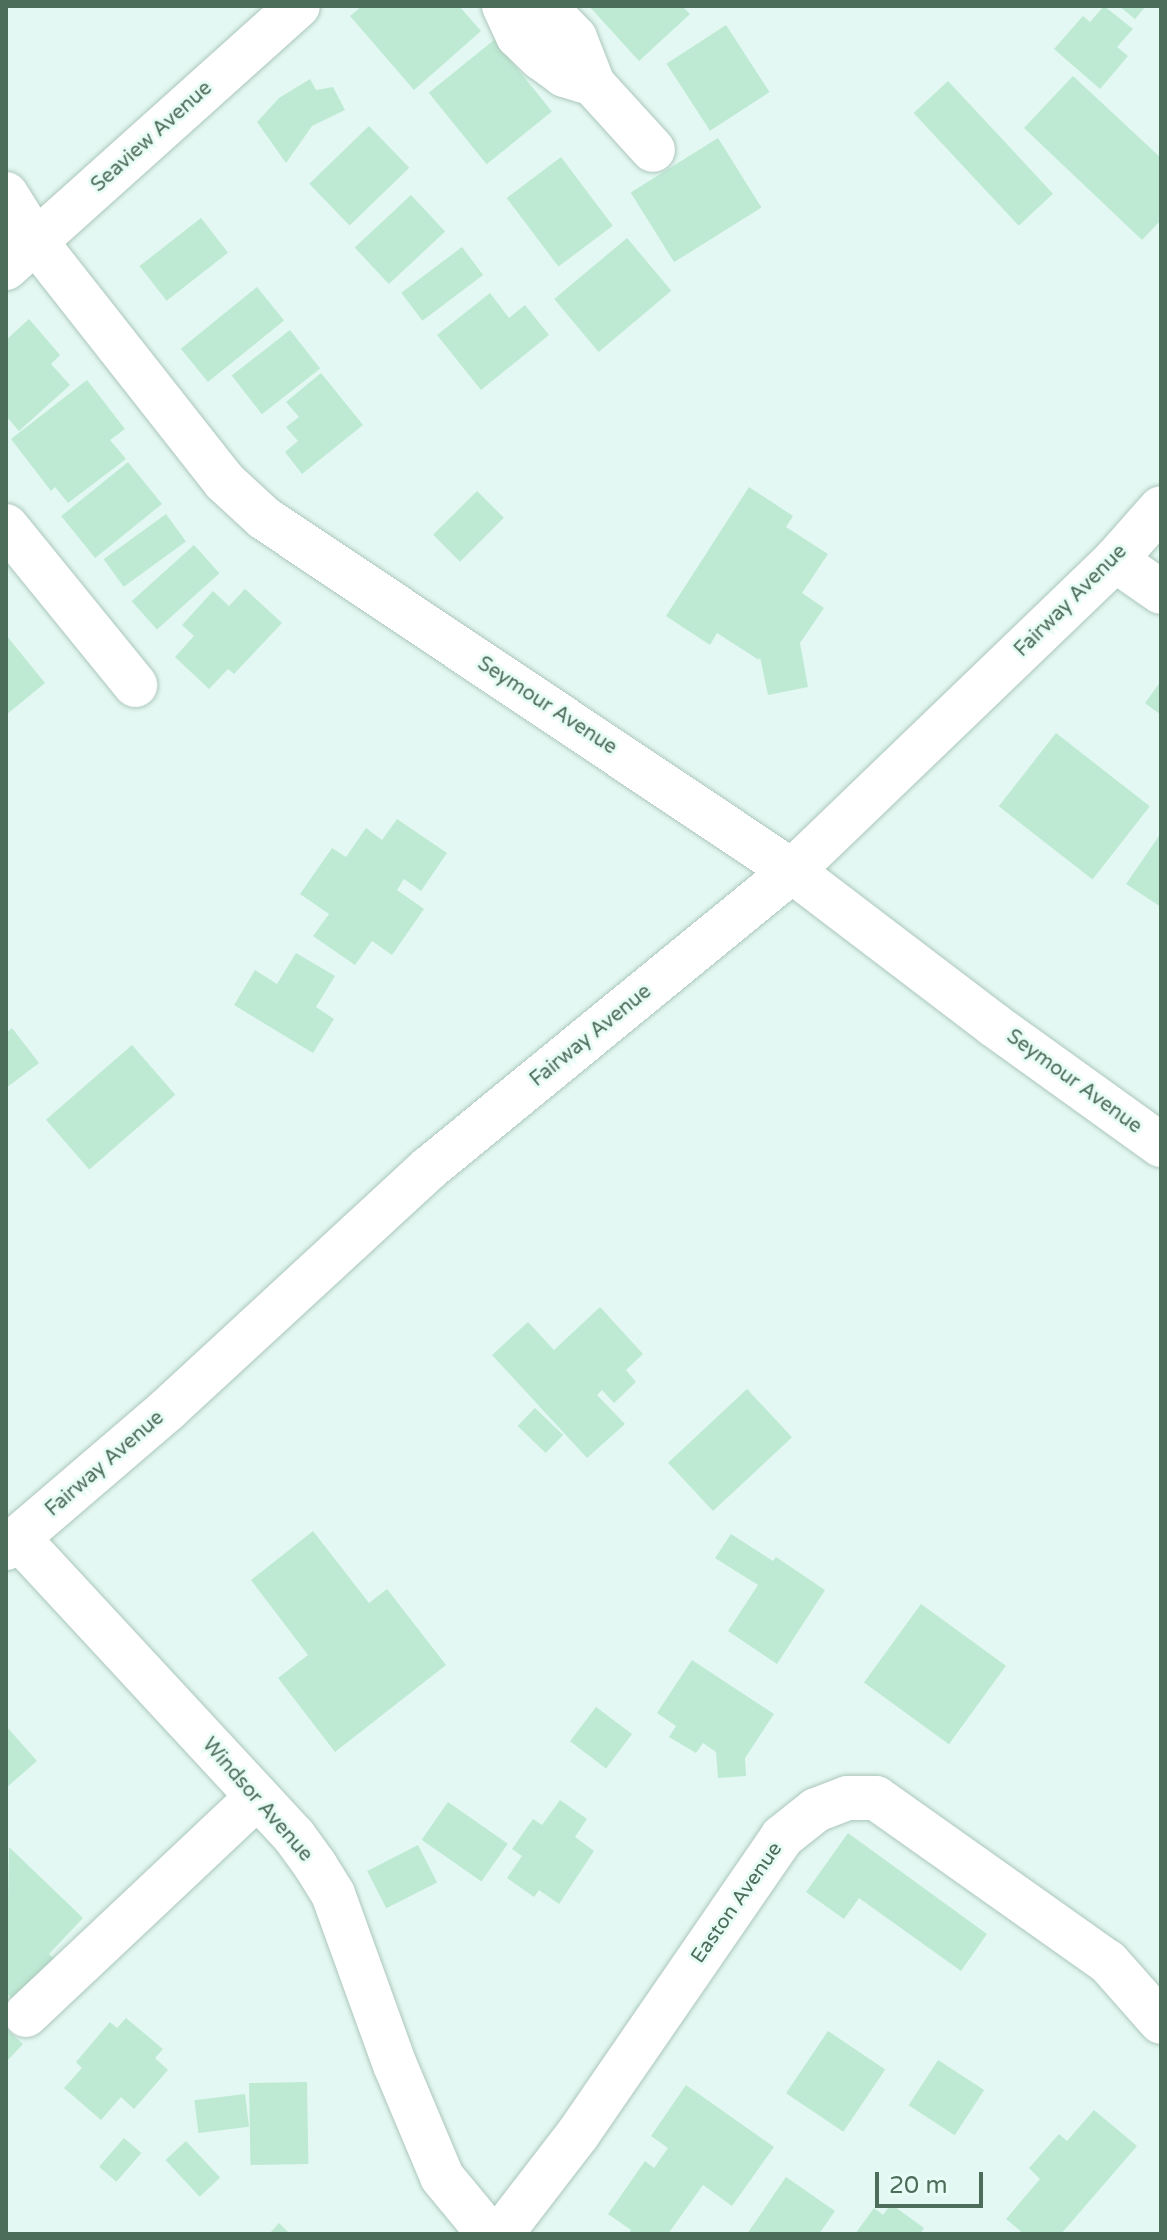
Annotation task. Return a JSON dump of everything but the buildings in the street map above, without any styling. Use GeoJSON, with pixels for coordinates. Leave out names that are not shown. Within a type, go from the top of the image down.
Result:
{"type":"FeatureCollection","features":[{"type":"Feature","properties":{"kind":"street","name":"Seaview Avenue"},"geometry":{"type":"LineString","coordinates":[[21,255],[298,6]]}},
{"type":"Feature","properties":{"kind":"street"},"geometry":{"type":"LineString","coordinates":[[504,6],[518,36],[541,58],[564,75],[593,84]]}},
{"type":"Feature","properties":{"kind":"street"},"geometry":{"type":"LineString","coordinates":[[537,6],[550,12],[575,38],[593,84],[653,150]]}},
{"type":"Feature","properties":{"kind":"street","name":"Seymour Avenue"},"geometry":{"type":"LineString","coordinates":[[6,194],[21,255],[225,482],[264,518],[792,871],[994,1025],[1161,1145]]}},
{"type":"Feature","properties":{"kind":"street","name":"Fairway Avenue"},"geometry":{"type":"LineString","coordinates":[[12,1543],[168,1409],[428,1169],[792,871],[1115,560],[1161,508]]}},
{"type":"Feature","properties":{"kind":"street"},"geometry":{"type":"LineString","coordinates":[[6,526],[135,685]]}},
{"type":"Feature","properties":{"kind":"street"},"geometry":{"type":"LineString","coordinates":[[1115,560],[1161,592]]}},
{"type":"Feature","properties":{"kind":"street","name":"Windsor Avenue"},"geometry":{"type":"LineString","coordinates":[[12,1543],[294,1836],[333,1894],[395,2065],[442,2177],[489,2234]]}},
{"type":"Feature","properties":{"kind":"street"},"geometry":{"type":"LineString","coordinates":[[26,2015],[257,1797]]}},
{"type":"Feature","properties":{"kind":"street","name":"Easton Avenue"},"geometry":{"type":"LineString","coordinates":[[501,2234],[578,2134],[782,1837],[816,1810],[847,1798],[876,1798],[1108,1962],[1161,2022]]}}]}
